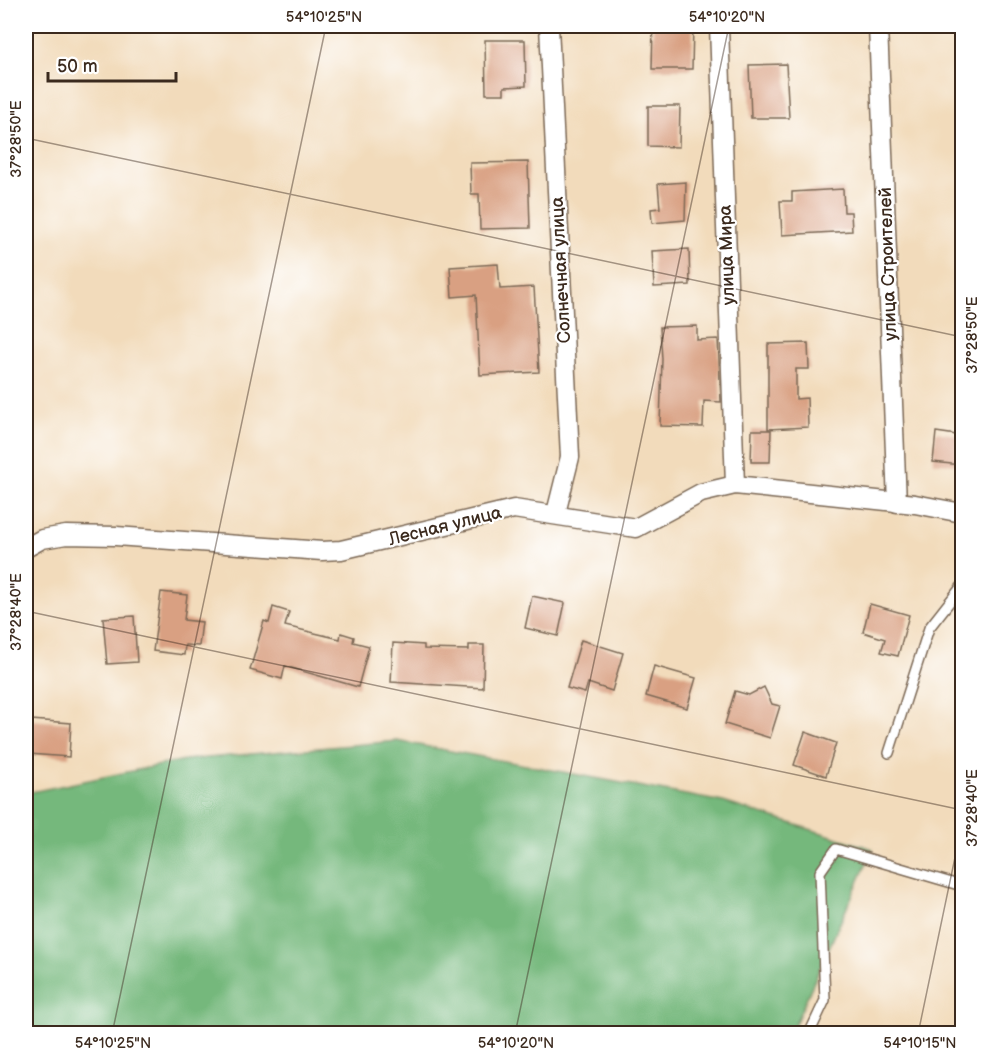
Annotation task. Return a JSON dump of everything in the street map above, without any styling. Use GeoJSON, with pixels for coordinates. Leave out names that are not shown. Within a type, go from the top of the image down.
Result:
{"type":"FeatureCollection","features":[{"type":"Feature","properties":{"kind":"street","name":"Солнечная улица"},"geometry":{"type":"LineString","coordinates":[[549,26],[570,457],[555,513]]}},
{"type":"Feature","properties":{"kind":"street","name":"улица Мира"},"geometry":{"type":"LineString","coordinates":[[719,26],[735,485]]}},
{"type":"Feature","properties":{"kind":"street","name":"улица Строителей"},"geometry":{"type":"LineString","coordinates":[[878,26],[897,503]]}},
{"type":"Feature","properties":{"kind":"street","name":"Лесная улица"},"geometry":{"type":"LineString","coordinates":[[26,548],[42,539],[76,536],[341,550],[514,508],[636,528],[701,493],[735,485],[897,503],[963,513]]}},
{"type":"Feature","properties":{"kind":"lane"},"geometry":{"type":"LineString","coordinates":[[889,753],[929,628],[963,586]]}},
{"type":"Feature","properties":{"kind":"lane"},"geometry":{"type":"LineString","coordinates":[[809,1034],[825,1000],[820,873],[836,849],[963,886]]}},
{"type":"Feature","properties":{"kind":"green space"},"geometry":{"type":"Polygon","coordinates":[[[397,741],[723,802],[873,849],[791,1033],[26,1033],[26,793],[185,760],[397,741]]]}},
{"type":"Feature","properties":{"kind":"building"},"geometry":{"type":"Polygon","coordinates":[[[653,26],[693,26],[692,69],[652,69],[653,26]]]}},
{"type":"Feature","properties":{"kind":"building"},"geometry":{"type":"Polygon","coordinates":[[[485,40],[525,40],[526,86],[504,87],[504,94],[486,94],[485,40]]]}},
{"type":"Feature","properties":{"kind":"building"},"geometry":{"type":"Polygon","coordinates":[[[786,64],[789,118],[751,118],[749,65],[786,64]]]}},
{"type":"Feature","properties":{"kind":"building"},"geometry":{"type":"Polygon","coordinates":[[[648,106],[680,106],[679,147],[648,146],[648,106]]]}},
{"type":"Feature","properties":{"kind":"building"},"geometry":{"type":"Polygon","coordinates":[[[528,162],[530,228],[480,229],[479,194],[471,194],[470,163],[528,162]]]}},
{"type":"Feature","properties":{"kind":"building"},"geometry":{"type":"Polygon","coordinates":[[[686,182],[685,220],[652,223],[651,209],[660,208],[658,184],[686,182]]]}},
{"type":"Feature","properties":{"kind":"building"},"geometry":{"type":"Polygon","coordinates":[[[843,189],[844,212],[851,212],[852,231],[782,235],[780,201],[792,201],[792,192],[843,189]]]}},
{"type":"Feature","properties":{"kind":"building"},"geometry":{"type":"Polygon","coordinates":[[[689,249],[690,285],[654,287],[652,251],[689,249]]]}},
{"type":"Feature","properties":{"kind":"building"},"geometry":{"type":"Polygon","coordinates":[[[498,264],[500,289],[534,287],[539,372],[480,375],[476,295],[452,297],[450,267],[498,264]]]}},
{"type":"Feature","properties":{"kind":"building"},"geometry":{"type":"Polygon","coordinates":[[[697,326],[697,340],[718,339],[721,402],[704,401],[703,427],[660,426],[662,359],[660,327],[697,326]]]}},
{"type":"Feature","properties":{"kind":"building"},"geometry":{"type":"Polygon","coordinates":[[[808,343],[809,369],[796,369],[796,399],[807,398],[808,427],[768,429],[768,344],[808,343]]]}},
{"type":"Feature","properties":{"kind":"building"},"geometry":{"type":"Polygon","coordinates":[[[752,430],[771,430],[770,462],[751,462],[752,430]]]}},
{"type":"Feature","properties":{"kind":"building"},"geometry":{"type":"Polygon","coordinates":[[[936,432],[963,436],[961,465],[933,462],[936,432]]]}},
{"type":"Feature","properties":{"kind":"building"},"geometry":{"type":"Polygon","coordinates":[[[161,592],[187,595],[184,620],[202,622],[199,646],[185,645],[184,655],[153,651],[161,592]]]}},
{"type":"Feature","properties":{"kind":"building"},"geometry":{"type":"Polygon","coordinates":[[[532,596],[565,603],[558,636],[525,628],[532,596]]]}},
{"type":"Feature","properties":{"kind":"building"},"geometry":{"type":"Polygon","coordinates":[[[870,604],[909,615],[898,656],[881,652],[885,639],[863,632],[870,604]]]}},
{"type":"Feature","properties":{"kind":"building"},"geometry":{"type":"Polygon","coordinates":[[[273,607],[289,612],[285,626],[340,639],[341,633],[354,637],[353,642],[369,646],[358,687],[285,666],[282,679],[250,670],[264,621],[269,623],[273,607]]]}},
{"type":"Feature","properties":{"kind":"building"},"geometry":{"type":"Polygon","coordinates":[[[134,616],[137,662],[107,664],[103,618],[134,616]]]}},
{"type":"Feature","properties":{"kind":"building"},"geometry":{"type":"Polygon","coordinates":[[[581,640],[623,653],[612,691],[588,683],[585,693],[567,688],[581,640]]]}},
{"type":"Feature","properties":{"kind":"building"},"geometry":{"type":"Polygon","coordinates":[[[393,643],[424,645],[424,649],[469,650],[469,645],[484,645],[483,688],[391,682],[393,643]]]}},
{"type":"Feature","properties":{"kind":"building"},"geometry":{"type":"Polygon","coordinates":[[[654,666],[696,678],[687,708],[646,696],[654,666]]]}},
{"type":"Feature","properties":{"kind":"building"},"geometry":{"type":"Polygon","coordinates":[[[764,687],[772,704],[780,706],[770,738],[725,724],[735,691],[749,695],[764,687]]]}},
{"type":"Feature","properties":{"kind":"building"},"geometry":{"type":"Polygon","coordinates":[[[31,720],[71,723],[69,757],[29,754],[31,720]]]}},
{"type":"Feature","properties":{"kind":"building"},"geometry":{"type":"Polygon","coordinates":[[[805,732],[836,743],[826,776],[794,765],[805,732]]]}}]}
